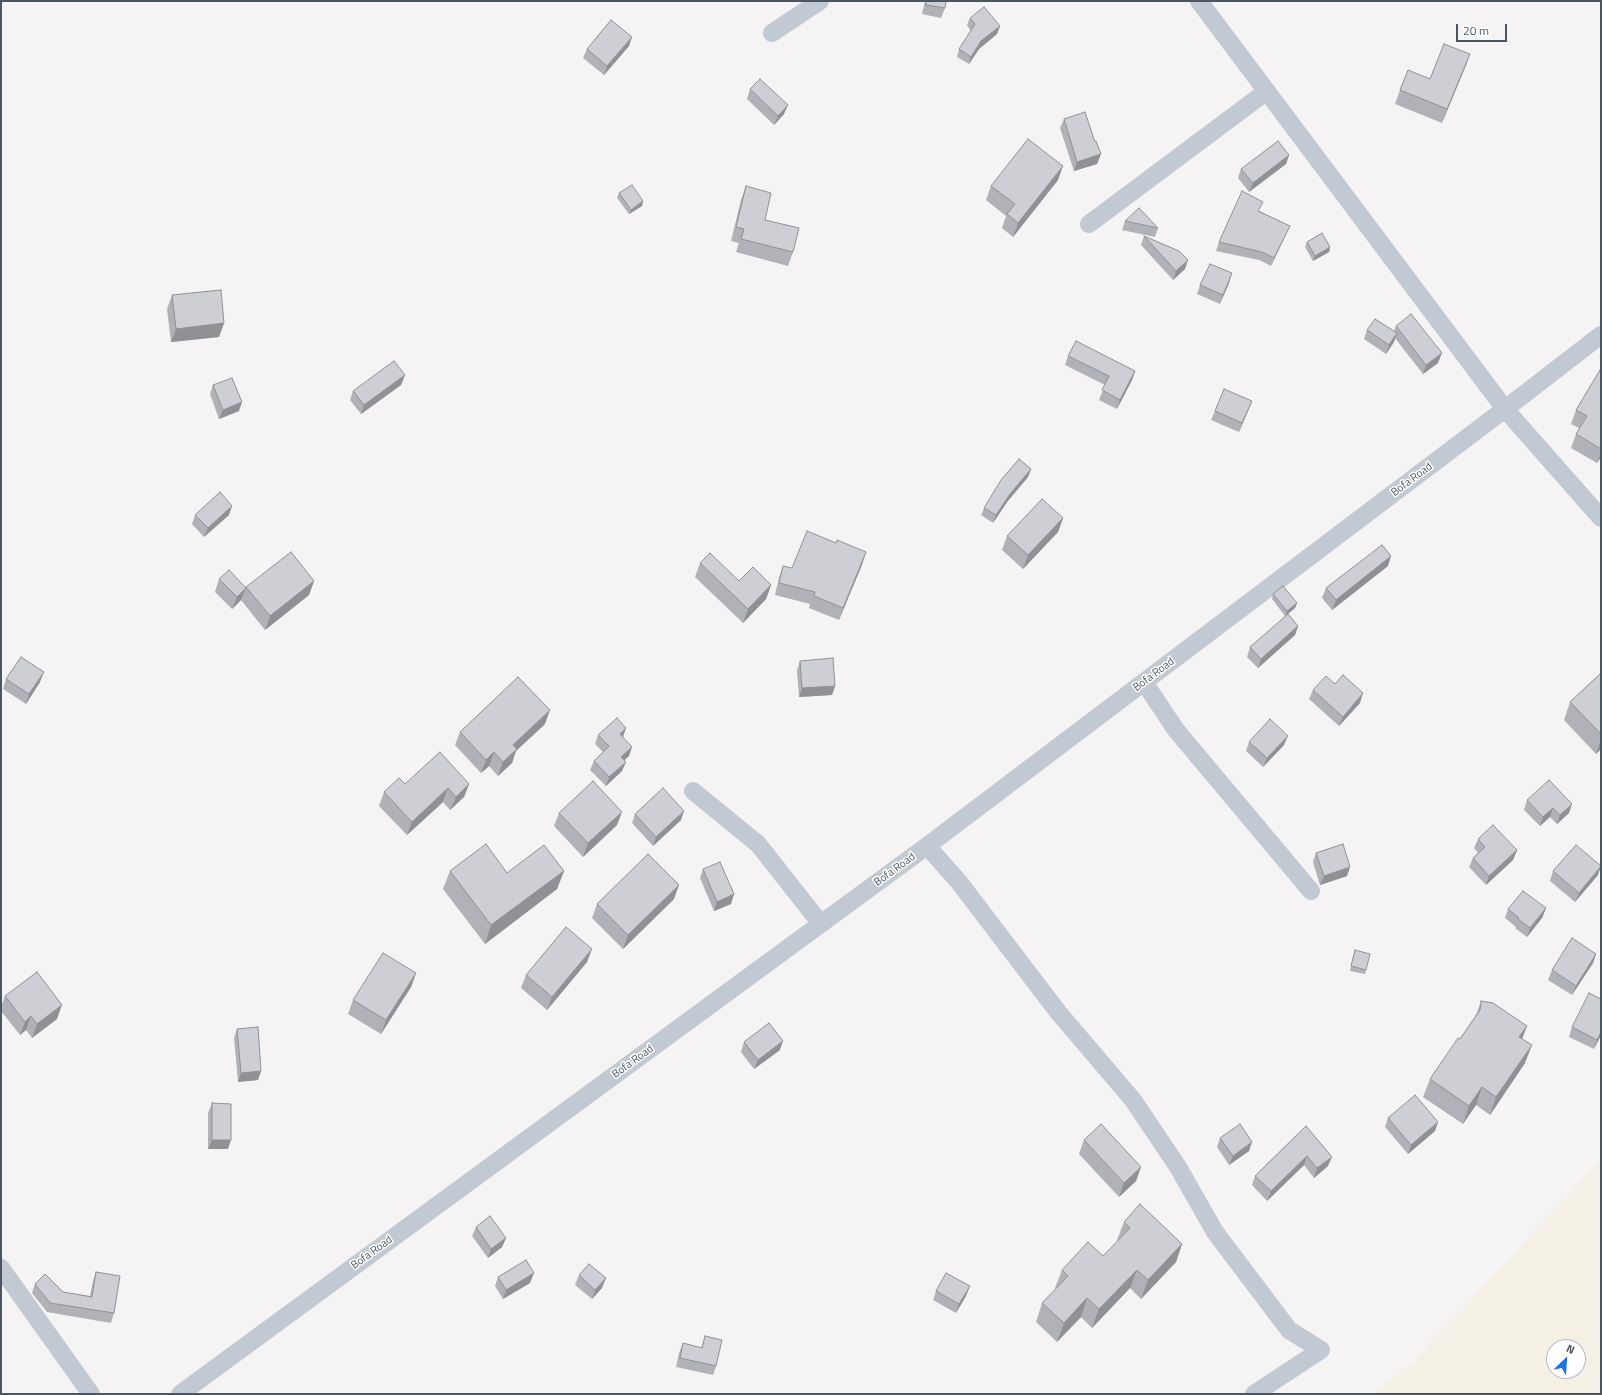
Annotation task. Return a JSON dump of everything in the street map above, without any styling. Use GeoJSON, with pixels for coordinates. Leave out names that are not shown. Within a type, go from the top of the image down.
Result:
{"type":"FeatureCollection","features":[{"type":"Feature","properties":{"kind":"street"},"geometry":{"type":"LineString","coordinates":[[772,33],[820,1]]}},
{"type":"Feature","properties":{"kind":"street"},"geometry":{"type":"LineString","coordinates":[[1199,1],[1505,410],[1601,518]]}},
{"type":"Feature","properties":{"kind":"street"},"geometry":{"type":"LineString","coordinates":[[1089,224],[1267,91]]}},
{"type":"Feature","properties":{"kind":"street","name":"Bofa Road"},"geometry":{"type":"LineString","coordinates":[[180,1394],[927,846],[1505,410],[1601,335]]}},
{"type":"Feature","properties":{"kind":"street"},"geometry":{"type":"LineString","coordinates":[[1144,682],[1176,730],[1311,890]]}},
{"type":"Feature","properties":{"kind":"street"},"geometry":{"type":"LineString","coordinates":[[693,791],[758,844],[822,924]]}},
{"type":"Feature","properties":{"kind":"street"},"geometry":{"type":"LineString","coordinates":[[927,846],[959,882],[1058,1012],[1132,1100],[1178,1167],[1215,1232],[1289,1330],[1320,1350],[1254,1394]]}},
{"type":"Feature","properties":{"kind":"street"},"geometry":{"type":"LineString","coordinates":[[1,1268],[91,1394]]}},
{"type":"Feature","properties":{"kind":"sand"},"geometry":{"type":"Polygon","coordinates":[[[1601,1159],[1601,1394],[1373,1394],[1413,1362],[1601,1159]]]}},
{"type":"Feature","properties":{"kind":"building"},"geometry":{"type":"Polygon","coordinates":[[[926,1],[946,1],[945,8],[926,5],[926,1]]]}},
{"type":"Feature","properties":{"kind":"building"},"geometry":{"type":"Polygon","coordinates":[[[984,7],[1000,26],[981,41],[971,57],[959,49],[975,24],[970,18],[984,7]]]}},
{"type":"Feature","properties":{"kind":"building"},"geometry":{"type":"Polygon","coordinates":[[[611,20],[632,37],[607,66],[587,49],[611,20]]]}},
{"type":"Feature","properties":{"kind":"building"},"geometry":{"type":"Polygon","coordinates":[[[1444,44],[1470,54],[1447,109],[1400,90],[1408,70],[1430,79],[1444,44]]]}},
{"type":"Feature","properties":{"kind":"building"},"geometry":{"type":"Polygon","coordinates":[[[760,79],[788,105],[778,116],[750,89],[760,79]]]}},
{"type":"Feature","properties":{"kind":"building"},"geometry":{"type":"Polygon","coordinates":[[[1085,112],[1095,142],[1096,141],[1101,154],[1077,162],[1064,119],[1085,112]]]}},
{"type":"Feature","properties":{"kind":"building"},"geometry":{"type":"Polygon","coordinates":[[[1028,139],[1063,166],[1018,223],[1007,214],[1015,204],[991,186],[1028,139]]]}},
{"type":"Feature","properties":{"kind":"building"},"geometry":{"type":"Polygon","coordinates":[[[1278,141],[1289,155],[1253,183],[1241,169],[1278,141]]]}},
{"type":"Feature","properties":{"kind":"building"},"geometry":{"type":"Polygon","coordinates":[[[632,185],[643,201],[631,210],[619,193],[632,185]]]}},
{"type":"Feature","properties":{"kind":"building"},"geometry":{"type":"Polygon","coordinates":[[[746,186],[771,193],[765,220],[799,228],[793,252],[741,239],[744,229],[736,227],[746,186]]]}},
{"type":"Feature","properties":{"kind":"building"},"geometry":{"type":"Polygon","coordinates":[[[1242,191],[1263,202],[1258,211],[1290,226],[1274,258],[1262,252],[1219,242],[1242,191]]]}},
{"type":"Feature","properties":{"kind":"building"},"geometry":{"type":"Polygon","coordinates":[[[1139,208],[1158,228],[1125,221],[1139,208]]]}},
{"type":"Feature","properties":{"kind":"building"},"geometry":{"type":"Polygon","coordinates":[[[1322,233],[1330,247],[1315,256],[1307,242],[1322,233]]]}},
{"type":"Feature","properties":{"kind":"building"},"geometry":{"type":"Polygon","coordinates":[[[1144,236],[1179,251],[1188,260],[1176,271],[1144,236]]]}},
{"type":"Feature","properties":{"kind":"building"},"geometry":{"type":"Polygon","coordinates":[[[1210,264],[1232,273],[1223,295],[1200,285],[1210,264]]]}},
{"type":"Feature","properties":{"kind":"building"},"geometry":{"type":"Polygon","coordinates":[[[221,290],[224,323],[176,329],[172,295],[221,290]]]}},
{"type":"Feature","properties":{"kind":"building"},"geometry":{"type":"Polygon","coordinates":[[[1411,314],[1442,353],[1426,365],[1396,326],[1411,314]]]}},
{"type":"Feature","properties":{"kind":"building"},"geometry":{"type":"Polygon","coordinates":[[[1375,319],[1397,333],[1389,345],[1367,330],[1375,319]]]}},
{"type":"Feature","properties":{"kind":"building"},"geometry":{"type":"Polygon","coordinates":[[[1076,341],[1135,371],[1120,400],[1102,390],[1109,376],[1068,356],[1076,341]]]}},
{"type":"Feature","properties":{"kind":"building"},"geometry":{"type":"Polygon","coordinates":[[[394,361],[405,375],[364,405],[353,391],[394,361]]]}},
{"type":"Feature","properties":{"kind":"building"},"geometry":{"type":"Polygon","coordinates":[[[1600,370],[1601,449],[1576,434],[1587,416],[1576,410],[1600,370]]]}},
{"type":"Feature","properties":{"kind":"building"},"geometry":{"type":"Polygon","coordinates":[[[232,378],[242,402],[223,410],[213,385],[232,378]]]}},
{"type":"Feature","properties":{"kind":"building"},"geometry":{"type":"Polygon","coordinates":[[[1224,389],[1252,401],[1242,423],[1215,411],[1224,389]]]}},
{"type":"Feature","properties":{"kind":"building"},"geometry":{"type":"Polygon","coordinates":[[[1019,459],[1031,469],[1010,494],[996,515],[984,508],[1001,480],[1019,459]]]}},
{"type":"Feature","properties":{"kind":"building"},"geometry":{"type":"Polygon","coordinates":[[[220,492],[232,506],[208,528],[195,515],[220,492]]]}},
{"type":"Feature","properties":{"kind":"building"},"geometry":{"type":"Polygon","coordinates":[[[1042,499],[1063,518],[1028,555],[1007,536],[1042,499]]]}},
{"type":"Feature","properties":{"kind":"building"},"geometry":{"type":"Polygon","coordinates":[[[807,531],[836,543],[837,540],[866,552],[843,608],[814,596],[815,592],[779,583],[783,566],[792,568],[807,531]]]}},
{"type":"Feature","properties":{"kind":"building"},"geometry":{"type":"Polygon","coordinates":[[[1382,545],[1391,556],[1336,600],[1326,588],[1382,545]]]}},
{"type":"Feature","properties":{"kind":"building"},"geometry":{"type":"Polygon","coordinates":[[[291,552],[314,581],[270,616],[246,587],[291,552]]]}},
{"type":"Feature","properties":{"kind":"building"},"geometry":{"type":"Polygon","coordinates":[[[710,553],[739,581],[753,567],[771,585],[748,609],[700,563],[710,553]]]}},
{"type":"Feature","properties":{"kind":"building"},"geometry":{"type":"Polygon","coordinates":[[[229,570],[246,588],[237,597],[219,579],[229,570]]]}},
{"type":"Feature","properties":{"kind":"building"},"geometry":{"type":"Polygon","coordinates":[[[1283,586],[1297,603],[1287,611],[1273,594],[1283,586]]]}},
{"type":"Feature","properties":{"kind":"building"},"geometry":{"type":"Polygon","coordinates":[[[1288,614],[1298,626],[1261,659],[1250,647],[1288,614]]]}},
{"type":"Feature","properties":{"kind":"building"},"geometry":{"type":"Polygon","coordinates":[[[21,657],[44,672],[29,694],[6,679],[21,657]]]}},
{"type":"Feature","properties":{"kind":"building"},"geometry":{"type":"Polygon","coordinates":[[[833,658],[835,686],[802,688],[800,661],[833,658]]]}},
{"type":"Feature","properties":{"kind":"building"},"geometry":{"type":"Polygon","coordinates":[[[1601,673],[1601,734],[1570,702],[1601,673]]]}},
{"type":"Feature","properties":{"kind":"building"},"geometry":{"type":"Polygon","coordinates":[[[1343,675],[1363,693],[1343,717],[1313,690],[1326,676],[1335,684],[1343,675]]]}},
{"type":"Feature","properties":{"kind":"building"},"geometry":{"type":"Polygon","coordinates":[[[518,677],[550,710],[513,745],[517,749],[503,762],[494,752],[486,760],[460,732],[518,677]]]}},
{"type":"Feature","properties":{"kind":"building"},"geometry":{"type":"Polygon","coordinates":[[[617,718],[626,728],[620,734],[632,747],[621,757],[626,762],[609,777],[594,761],[609,746],[598,735],[617,718]]]}},
{"type":"Feature","properties":{"kind":"building"},"geometry":{"type":"Polygon","coordinates":[[[1270,719],[1288,736],[1267,758],[1249,742],[1270,719]]]}},
{"type":"Feature","properties":{"kind":"building"},"geometry":{"type":"Polygon","coordinates":[[[440,752],[469,784],[456,797],[448,788],[412,822],[384,792],[399,778],[405,784],[440,752]]]}},
{"type":"Feature","properties":{"kind":"building"},"geometry":{"type":"Polygon","coordinates":[[[1549,780],[1572,804],[1560,815],[1553,808],[1543,817],[1527,800],[1549,780]]]}},
{"type":"Feature","properties":{"kind":"building"},"geometry":{"type":"Polygon","coordinates":[[[593,781],[622,812],[588,843],[559,813],[593,781]]]}},
{"type":"Feature","properties":{"kind":"building"},"geometry":{"type":"Polygon","coordinates":[[[663,788],[684,811],[656,837],[635,814],[663,788]]]}},
{"type":"Feature","properties":{"kind":"building"},"geometry":{"type":"Polygon","coordinates":[[[1493,825],[1517,850],[1489,876],[1473,858],[1485,847],[1478,839],[1493,825]]]}},
{"type":"Feature","properties":{"kind":"building"},"geometry":{"type":"Polygon","coordinates":[[[486,844],[507,873],[544,845],[564,871],[491,925],[450,871],[486,844]]]}},
{"type":"Feature","properties":{"kind":"building"},"geometry":{"type":"Polygon","coordinates":[[[1343,844],[1350,867],[1324,876],[1316,853],[1343,844]]]}},
{"type":"Feature","properties":{"kind":"building"},"geometry":{"type":"Polygon","coordinates":[[[1576,845],[1601,866],[1579,893],[1553,871],[1576,845]]]}},
{"type":"Feature","properties":{"kind":"building"},"geometry":{"type":"Polygon","coordinates":[[[648,854],[679,885],[628,935],[597,904],[648,854]]]}},
{"type":"Feature","properties":{"kind":"building"},"geometry":{"type":"Polygon","coordinates":[[[720,862],[734,894],[717,902],[703,869],[720,862]]]}},
{"type":"Feature","properties":{"kind":"building"},"geometry":{"type":"Polygon","coordinates":[[[1523,891],[1546,908],[1530,928],[1508,909],[1523,891]]]}},
{"type":"Feature","properties":{"kind":"building"},"geometry":{"type":"Polygon","coordinates":[[[566,927],[592,949],[552,997],[526,975],[566,927]]]}},
{"type":"Feature","properties":{"kind":"building"},"geometry":{"type":"Polygon","coordinates":[[[1572,938],[1596,954],[1576,986],[1552,970],[1572,938]]]}},
{"type":"Feature","properties":{"kind":"building"},"geometry":{"type":"Polygon","coordinates":[[[1355,950],[1370,954],[1366,970],[1351,966],[1355,950]]]}},
{"type":"Feature","properties":{"kind":"building"},"geometry":{"type":"Polygon","coordinates":[[[383,953],[416,973],[386,1020],[353,1000],[383,953]]]}},
{"type":"Feature","properties":{"kind":"building"},"geometry":{"type":"Polygon","coordinates":[[[37,972],[62,1005],[37,1024],[31,1016],[25,1022],[5,996],[37,972]]]}},
{"type":"Feature","properties":{"kind":"building"},"geometry":{"type":"Polygon","coordinates":[[[1589,993],[1601,999],[1601,1032],[1597,1040],[1572,1027],[1589,993]]]}},
{"type":"Feature","properties":{"kind":"building"},"geometry":{"type":"Polygon","coordinates":[[[1481,1001],[1493,1003],[1527,1026],[1519,1037],[1532,1045],[1496,1097],[1482,1087],[1469,1106],[1430,1079],[1458,1038],[1460,1039],[1480,1010],[1481,1001]]]}},
{"type":"Feature","properties":{"kind":"building"},"geometry":{"type":"Polygon","coordinates":[[[769,1023],[783,1041],[758,1060],[744,1042],[769,1023]]]}},
{"type":"Feature","properties":{"kind":"building"},"geometry":{"type":"Polygon","coordinates":[[[258,1027],[261,1071],[241,1073],[237,1029],[258,1027]]]}},
{"type":"Feature","properties":{"kind":"building"},"geometry":{"type":"Polygon","coordinates":[[[1415,1095],[1438,1122],[1411,1145],[1388,1118],[1415,1095]]]}},
{"type":"Feature","properties":{"kind":"building"},"geometry":{"type":"Polygon","coordinates":[[[212,1103],[231,1104],[231,1140],[212,1140],[212,1103]]]}},
{"type":"Feature","properties":{"kind":"building"},"geometry":{"type":"Polygon","coordinates":[[[1101,1124],[1141,1167],[1124,1183],[1084,1140],[1101,1124]]]}},
{"type":"Feature","properties":{"kind":"building"},"geometry":{"type":"Polygon","coordinates":[[[1240,1124],[1252,1142],[1233,1156],[1220,1138],[1240,1124]]]}},
{"type":"Feature","properties":{"kind":"building"},"geometry":{"type":"Polygon","coordinates":[[[1306,1126],[1332,1157],[1317,1168],[1307,1156],[1271,1191],[1255,1176],[1306,1126]]]}},
{"type":"Feature","properties":{"kind":"building"},"geometry":{"type":"Polygon","coordinates":[[[1140,1204],[1182,1244],[1148,1280],[1137,1270],[1099,1309],[1087,1298],[1064,1323],[1042,1303],[1068,1276],[1062,1270],[1088,1242],[1103,1256],[1130,1228],[1124,1222],[1140,1204]]]}},
{"type":"Feature","properties":{"kind":"building"},"geometry":{"type":"Polygon","coordinates":[[[490,1216],[506,1238],[491,1249],[476,1227],[490,1216]]]}},
{"type":"Feature","properties":{"kind":"building"},"geometry":{"type":"Polygon","coordinates":[[[526,1260],[534,1273],[506,1290],[498,1277],[526,1260]]]}},
{"type":"Feature","properties":{"kind":"building"},"geometry":{"type":"Polygon","coordinates":[[[589,1264],[606,1278],[595,1290],[579,1275],[589,1264]]]}},
{"type":"Feature","properties":{"kind":"building"},"geometry":{"type":"Polygon","coordinates":[[[96,1272],[120,1276],[114,1313],[50,1303],[35,1284],[45,1274],[63,1292],[92,1297],[96,1272]]]}},
{"type":"Feature","properties":{"kind":"building"},"geometry":{"type":"Polygon","coordinates":[[[946,1273],[970,1286],[959,1304],[936,1291],[946,1273]]]}},
{"type":"Feature","properties":{"kind":"building"},"geometry":{"type":"Polygon","coordinates":[[[705,1336],[722,1340],[716,1366],[680,1358],[683,1343],[702,1348],[705,1336]]]}}]}
